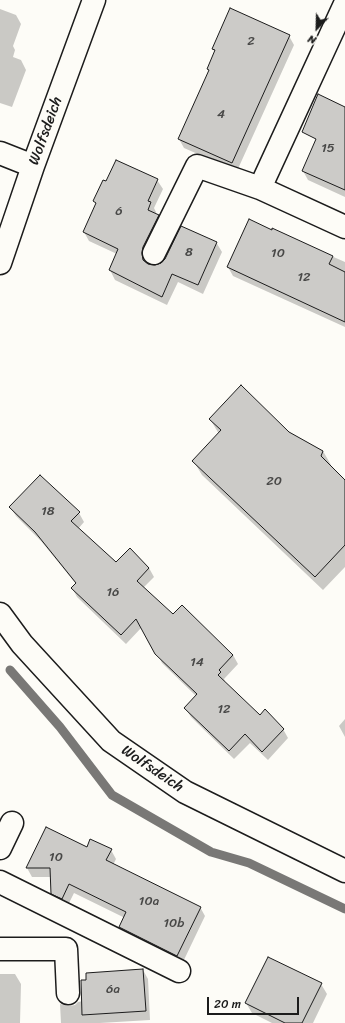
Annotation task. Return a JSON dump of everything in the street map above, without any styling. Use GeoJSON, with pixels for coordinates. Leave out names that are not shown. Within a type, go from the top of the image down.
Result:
{"type":"FeatureCollection","features":[{"type":"Feature","properties":{"kind":"street","name":"Wolfsdeich"},"geometry":{"type":"LineString","coordinates":[[0,263],[33,166],[94,0]]}},
{"type":"Feature","properties":{"kind":"street"},"geometry":{"type":"LineString","coordinates":[[260,188],[339,4]]}},
{"type":"Feature","properties":{"kind":"street"},"geometry":{"type":"LineString","coordinates":[[0,154],[33,166]]}},
{"type":"Feature","properties":{"kind":"street"},"geometry":{"type":"LineString","coordinates":[[154,253],[197,166],[260,188],[345,227]]}},
{"type":"Feature","properties":{"kind":"street","name":"Wolfsdeich"},"geometry":{"type":"LineString","coordinates":[[0,614],[22,644],[111,741],[185,792],[345,871]]}},
{"type":"Feature","properties":{"kind":"street"},"geometry":{"type":"LineString","coordinates":[[0,848],[12,823]]}},
{"type":"Feature","properties":{"kind":"street"},"geometry":{"type":"LineString","coordinates":[[0,882],[179,971]]}},
{"type":"Feature","properties":{"kind":"street"},"geometry":{"type":"LineString","coordinates":[[0,949],[66,949],[68,993]]}},
{"type":"Feature","properties":{"kind":"building"},"geometry":{"type":"Polygon","coordinates":[[[230,8],[290,35],[232,163],[178,139],[209,70],[207,69],[215,50],[212,49],[230,8]]]}},
{"type":"Feature","properties":{"kind":"building"},"geometry":{"type":"Polygon","coordinates":[[[318,94],[345,107],[345,190],[302,171],[316,139],[302,132],[318,94]]]}},
{"type":"Feature","properties":{"kind":"building"},"geometry":{"type":"Polygon","coordinates":[[[116,160],[158,179],[148,201],[151,202],[148,210],[159,215],[143,247],[143,260],[148,264],[155,265],[161,263],[165,259],[181,226],[217,242],[198,285],[172,274],[162,297],[109,270],[118,249],[83,232],[96,203],[93,201],[103,180],[106,181],[116,160]]]}},
{"type":"Feature","properties":{"kind":"building"},"geometry":{"type":"Polygon","coordinates":[[[249,219],[333,256],[329,264],[345,272],[345,322],[227,267],[249,219]]]}},
{"type":"Feature","properties":{"kind":"building"},"geometry":{"type":"Polygon","coordinates":[[[241,385],[289,432],[323,451],[321,456],[345,480],[345,545],[315,577],[192,461],[221,430],[209,419],[241,385]]]}},
{"type":"Feature","properties":{"kind":"building"},"geometry":{"type":"Polygon","coordinates":[[[40,475],[80,512],[71,521],[116,562],[130,548],[149,568],[137,581],[173,614],[182,605],[233,655],[219,670],[221,672],[218,675],[260,715],[265,709],[284,729],[262,752],[245,734],[229,751],[184,708],[197,694],[155,654],[136,619],[121,635],[71,588],[76,583],[35,532],[9,507],[40,475]]]}},
{"type":"Feature","properties":{"kind":"building"},"geometry":{"type":"Polygon","coordinates":[[[46,827],[87,847],[90,839],[112,849],[106,860],[201,907],[177,956],[119,927],[126,912],[69,884],[62,899],[51,894],[50,868],[26,868],[46,827]]]}},
{"type":"Feature","properties":{"kind":"building"},"geometry":{"type":"Polygon","coordinates":[[[268,957],[322,983],[302,1023],[285,1023],[245,1003],[268,957]]]}},
{"type":"Feature","properties":{"kind":"building"},"geometry":{"type":"Polygon","coordinates":[[[143,969],[146,1011],[82,1015],[81,980],[86,980],[86,973],[143,969]]]}},
{"type":"Feature","properties":{"kind":"waterway"},"geometry":{"type":"LineString","coordinates":[[10,670],[60,727],[112,795],[211,852],[249,863],[345,909]]}}]}
